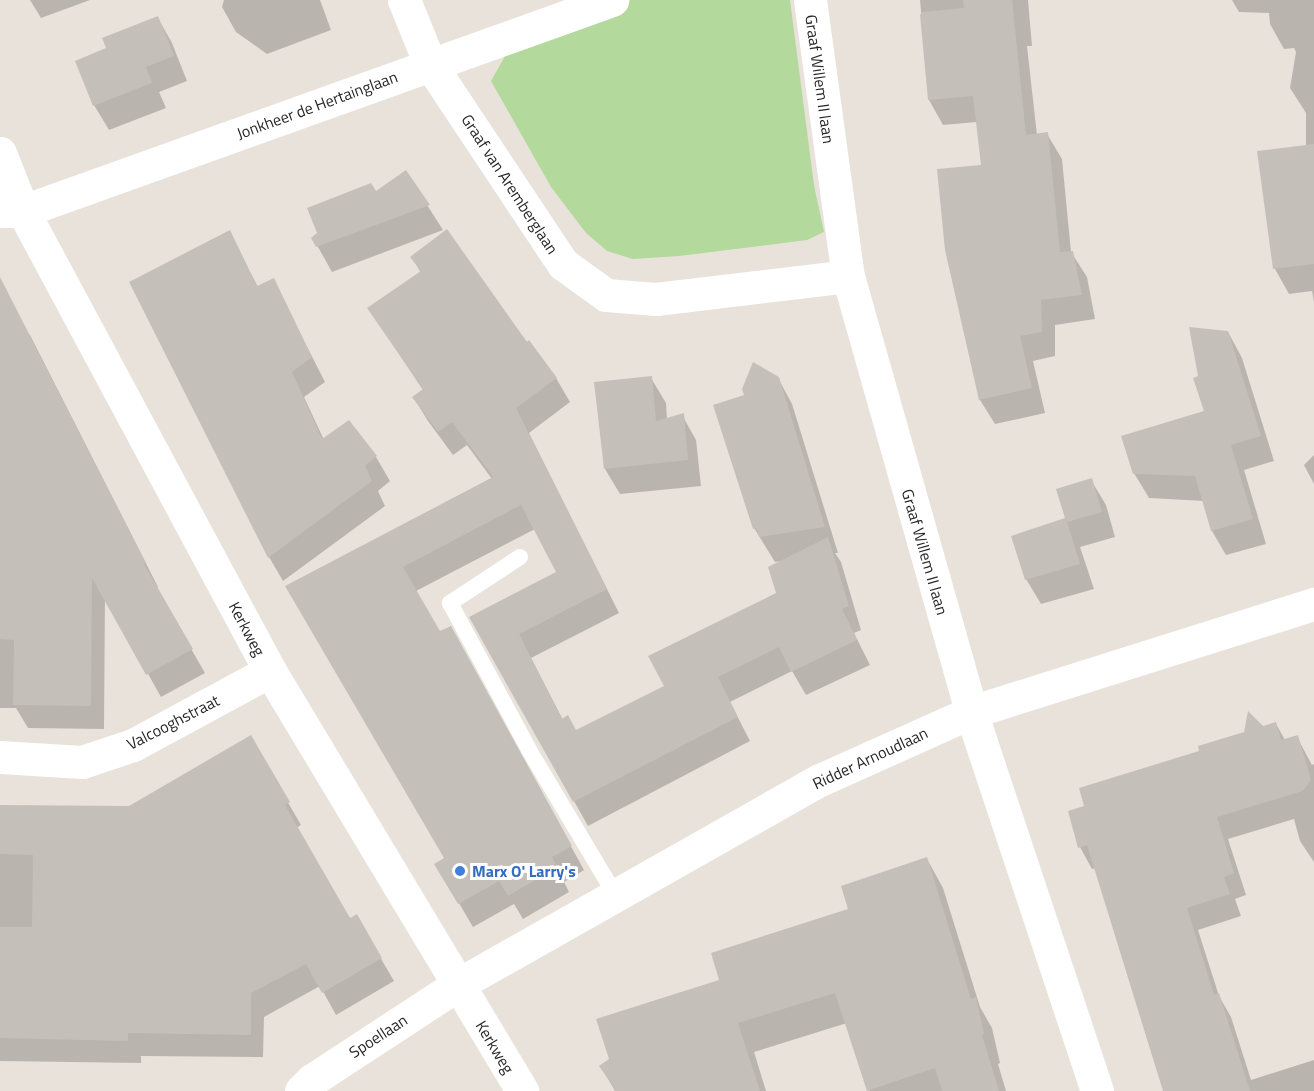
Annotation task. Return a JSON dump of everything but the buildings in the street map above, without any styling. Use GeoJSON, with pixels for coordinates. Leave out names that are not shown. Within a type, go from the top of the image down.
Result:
{"type":"FeatureCollection","features":[{"type":"Feature","properties":{"kind":"street","name":"Graaf van Aremberglaan"},"geometry":{"type":"LineString","coordinates":[[405,0],[430,64],[562,264],[606,295],[656,300],[848,276]]}},
{"type":"Feature","properties":{"kind":"street","name":"Jonkheer de Hertainglaan"},"geometry":{"type":"LineString","coordinates":[[11,211],[612,0]]}},
{"type":"Feature","properties":{"kind":"street","name":"Graaf Willem II laan"},"geometry":{"type":"LineString","coordinates":[[810,0],[848,276],[971,712],[1097,1091]]}},
{"type":"Feature","properties":{"kind":"street","name":"Kerkweg"},"geometry":{"type":"LineString","coordinates":[[0,153],[11,211],[270,671],[522,1091]]}},
{"type":"Feature","properties":{"kind":"street","name":"Ridder Arnoudlaan"},"geometry":{"type":"LineString","coordinates":[[457,985],[820,780],[971,712],[1314,604]]}},
{"type":"Feature","properties":{"kind":"street","name":"Valcooghstraat"},"geometry":{"type":"LineString","coordinates":[[0,757],[82,762],[134,745],[270,671]]}},
{"type":"Feature","properties":{"kind":"street","name":"Spoellaan"},"geometry":{"type":"LineString","coordinates":[[302,1091],[312,1080],[457,985]]}},
{"type":"Feature","properties":{"kind":"lane"},"geometry":{"type":"LineString","coordinates":[[520,557],[450,603],[529,750],[615,894]]}},
{"type":"Feature","properties":{"kind":"green space"},"geometry":{"type":"Polygon","coordinates":[[[631,0],[790,0],[814,185],[824,232],[807,240],[679,256],[633,259],[607,251],[586,233],[551,187],[491,81],[514,40],[631,0]]]}},
{"type":"Feature","properties":{"kind":"place","name":"Marx O' Larry's"},"geometry":{"type":"Point","coordinates":[460,871]}}]}
